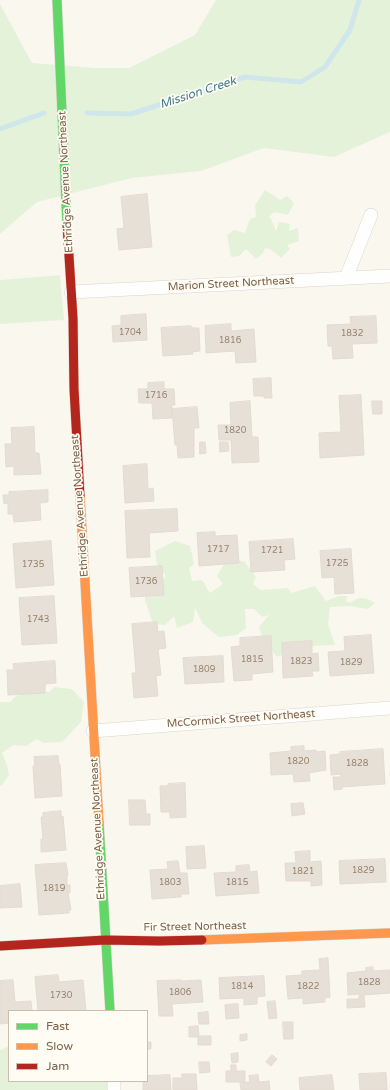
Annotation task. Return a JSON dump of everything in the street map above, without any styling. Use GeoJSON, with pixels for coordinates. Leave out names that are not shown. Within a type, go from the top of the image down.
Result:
{"type":"FeatureCollection","features":[{"type":"Feature","properties":{"kind":"street","name":"Ethridge Avenue Northeast"},"geometry":{"type":"LineString","coordinates":[[57,0],[73,318],[75,430],[110,1010]]}},
{"type":"Feature","properties":{"kind":"street"},"geometry":{"type":"LineString","coordinates":[[346,278],[371,215]]}},
{"type":"Feature","properties":{"kind":"street","name":"Marion Street Northeast"},"geometry":{"type":"LineString","coordinates":[[71,292],[390,276]]}},
{"type":"Feature","properties":{"kind":"street","name":"McCormick Street Northeast"},"geometry":{"type":"LineString","coordinates":[[93,731],[390,708]]}},
{"type":"Feature","properties":{"kind":"street","name":"Fir Street Northeast"},"geometry":{"type":"LineString","coordinates":[[0,946],[105,940],[159,941],[390,933]]}},
{"type":"Feature","properties":{"kind":"green space"},"geometry":{"type":"Polygon","coordinates":[[[216,0],[390,0],[390,132],[334,157],[264,148],[201,171],[132,178],[37,202],[0,234],[0,4],[32,63],[96,68],[129,68],[195,35],[216,0]]]}},
{"type":"Feature","properties":{"kind":"green space"},"geometry":{"type":"Polygon","coordinates":[[[265,190],[280,200],[287,196],[294,203],[288,215],[274,212],[269,217],[276,231],[279,222],[290,224],[289,231],[298,228],[299,241],[287,245],[290,249],[281,258],[270,249],[265,248],[263,253],[256,259],[246,249],[239,256],[231,257],[227,235],[234,230],[245,233],[250,219],[256,217],[255,205],[265,190]]]}},
{"type":"Feature","properties":{"kind":"green space"},"geometry":{"type":"Polygon","coordinates":[[[60,275],[64,320],[0,324],[0,280],[60,275]]]}},
{"type":"Feature","properties":{"kind":"green space"},"geometry":{"type":"Polygon","coordinates":[[[175,541],[190,546],[194,564],[189,568],[192,581],[202,580],[210,593],[223,584],[217,576],[228,557],[245,562],[256,577],[253,584],[261,590],[288,588],[291,593],[315,586],[326,601],[339,596],[347,596],[346,601],[350,603],[362,598],[368,599],[375,603],[368,609],[350,606],[330,607],[328,624],[335,645],[306,646],[277,657],[263,639],[259,627],[269,615],[262,617],[254,609],[245,609],[246,628],[237,635],[219,637],[203,624],[195,608],[193,622],[177,628],[174,616],[165,625],[153,624],[145,600],[145,592],[157,589],[166,576],[157,564],[155,551],[175,541]]]}},
{"type":"Feature","properties":{"kind":"green space"},"geometry":{"type":"Polygon","coordinates":[[[54,687],[72,689],[84,702],[81,722],[62,742],[44,743],[36,739],[27,746],[13,745],[2,753],[9,775],[0,786],[0,702],[10,702],[16,696],[38,689],[49,692],[54,687]]]}},
{"type":"Feature","properties":{"kind":"green space"},"geometry":{"type":"Polygon","coordinates":[[[8,1046],[8,1082],[122,1083],[118,1090],[0,1090],[0,1049],[1,1050],[8,1046]]]}},
{"type":"Feature","properties":{"kind":"building"},"geometry":{"type":"Polygon","coordinates":[[[147,194],[152,247],[119,250],[117,229],[124,228],[121,197],[147,194]]]}},
{"type":"Feature","properties":{"kind":"building"},"geometry":{"type":"Polygon","coordinates":[[[146,314],[147,340],[113,342],[112,326],[121,325],[121,316],[146,314]]]}},
{"type":"Feature","properties":{"kind":"building"},"geometry":{"type":"Polygon","coordinates":[[[376,316],[377,343],[352,344],[353,358],[333,359],[332,346],[328,346],[327,325],[351,324],[350,317],[376,316]]]}},
{"type":"Feature","properties":{"kind":"building"},"geometry":{"type":"Polygon","coordinates":[[[231,324],[231,331],[254,329],[256,362],[236,363],[235,351],[206,353],[205,326],[231,324]]]}},
{"type":"Feature","properties":{"kind":"building"},"geometry":{"type":"Polygon","coordinates":[[[191,326],[192,328],[199,328],[200,351],[192,352],[193,354],[163,356],[161,328],[191,326]]]}},
{"type":"Feature","properties":{"kind":"building"},"geometry":{"type":"Polygon","coordinates":[[[271,378],[272,398],[254,396],[253,379],[271,378]]]}},
{"type":"Feature","properties":{"kind":"building"},"geometry":{"type":"Polygon","coordinates":[[[164,382],[164,389],[174,389],[175,405],[172,405],[172,418],[153,419],[152,403],[139,403],[138,389],[148,389],[148,383],[164,382]]]}},
{"type":"Feature","properties":{"kind":"building"},"geometry":{"type":"Polygon","coordinates":[[[361,395],[364,455],[320,458],[319,433],[341,432],[339,396],[361,395]]]}},
{"type":"Feature","properties":{"kind":"building"},"geometry":{"type":"Polygon","coordinates":[[[250,401],[252,437],[258,437],[259,462],[232,463],[231,440],[219,440],[218,425],[231,425],[230,403],[250,401]]]}},
{"type":"Feature","properties":{"kind":"building"},"geometry":{"type":"Polygon","coordinates":[[[372,401],[382,401],[382,414],[373,414],[372,401]]]}},
{"type":"Feature","properties":{"kind":"building"},"geometry":{"type":"Polygon","coordinates":[[[197,407],[199,428],[194,428],[194,457],[178,458],[177,445],[175,445],[172,409],[197,407]]]}},
{"type":"Feature","properties":{"kind":"building"},"geometry":{"type":"Polygon","coordinates":[[[34,427],[35,453],[39,453],[41,474],[14,475],[14,466],[6,467],[5,444],[12,444],[11,428],[34,427]]]}},
{"type":"Feature","properties":{"kind":"building"},"geometry":{"type":"Polygon","coordinates":[[[200,442],[205,442],[206,453],[200,454],[200,442]]]}},
{"type":"Feature","properties":{"kind":"building"},"geometry":{"type":"Polygon","coordinates":[[[220,442],[228,442],[229,451],[220,452],[220,442]]]}},
{"type":"Feature","properties":{"kind":"building"},"geometry":{"type":"Polygon","coordinates":[[[147,464],[148,489],[153,488],[154,501],[125,503],[123,466],[147,464]]]}},
{"type":"Feature","properties":{"kind":"building"},"geometry":{"type":"Polygon","coordinates":[[[48,490],[48,502],[40,503],[41,520],[14,522],[13,514],[8,514],[8,503],[4,504],[3,495],[9,495],[9,492],[48,490]]]}},
{"type":"Feature","properties":{"kind":"building"},"geometry":{"type":"Polygon","coordinates":[[[177,509],[178,531],[149,533],[150,557],[127,558],[125,511],[177,509]]]}},
{"type":"Feature","properties":{"kind":"building"},"geometry":{"type":"Polygon","coordinates":[[[215,532],[215,536],[237,535],[239,563],[199,566],[197,533],[215,532]]]}},
{"type":"Feature","properties":{"kind":"building"},"geometry":{"type":"Polygon","coordinates":[[[293,539],[295,559],[284,560],[285,570],[251,572],[249,542],[293,539]]]}},
{"type":"Feature","properties":{"kind":"building"},"geometry":{"type":"Polygon","coordinates":[[[51,541],[54,585],[16,588],[13,544],[51,541]]]}},
{"type":"Feature","properties":{"kind":"building"},"geometry":{"type":"Polygon","coordinates":[[[351,549],[354,593],[335,594],[334,577],[322,578],[320,551],[351,549]]]}},
{"type":"Feature","properties":{"kind":"building"},"geometry":{"type":"Polygon","coordinates":[[[162,566],[164,595],[131,597],[129,568],[162,566]]]}},
{"type":"Feature","properties":{"kind":"building"},"geometry":{"type":"Polygon","coordinates":[[[54,596],[57,643],[22,645],[19,598],[54,596]]]}},
{"type":"Feature","properties":{"kind":"building"},"geometry":{"type":"Polygon","coordinates":[[[157,622],[158,632],[164,631],[166,648],[158,649],[161,675],[156,676],[158,696],[134,698],[132,673],[136,673],[132,624],[157,622]]]}},
{"type":"Feature","properties":{"kind":"building"},"geometry":{"type":"Polygon","coordinates":[[[371,635],[374,673],[330,676],[328,652],[345,651],[344,637],[371,635]]]}},
{"type":"Feature","properties":{"kind":"building"},"geometry":{"type":"Polygon","coordinates":[[[271,636],[273,672],[252,674],[252,680],[234,681],[231,647],[240,646],[240,638],[271,636]]]}},
{"type":"Feature","properties":{"kind":"building"},"geometry":{"type":"Polygon","coordinates":[[[312,641],[312,654],[318,653],[319,671],[312,671],[313,676],[283,678],[282,643],[312,641]]]}},
{"type":"Feature","properties":{"kind":"building"},"geometry":{"type":"Polygon","coordinates":[[[223,656],[224,682],[185,684],[183,658],[223,656]]]}},
{"type":"Feature","properties":{"kind":"building"},"geometry":{"type":"Polygon","coordinates":[[[55,661],[56,683],[45,684],[45,693],[8,695],[7,670],[14,670],[13,664],[55,661]]]}},
{"type":"Feature","properties":{"kind":"building"},"geometry":{"type":"Polygon","coordinates":[[[304,746],[304,751],[325,751],[326,770],[309,773],[310,781],[294,782],[293,774],[271,775],[270,753],[291,751],[291,747],[304,746]]]}},
{"type":"Feature","properties":{"kind":"building"},"geometry":{"type":"Polygon","coordinates":[[[383,749],[385,784],[342,787],[342,789],[334,790],[333,777],[341,777],[341,774],[331,775],[330,755],[340,754],[340,752],[383,749]]]}},
{"type":"Feature","properties":{"kind":"building"},"geometry":{"type":"Polygon","coordinates":[[[58,756],[62,796],[35,798],[33,766],[35,766],[34,757],[58,756]]]}},
{"type":"Feature","properties":{"kind":"building"},"geometry":{"type":"Polygon","coordinates":[[[185,783],[186,817],[170,818],[170,812],[161,812],[160,786],[185,783]]]}},
{"type":"Feature","properties":{"kind":"building"},"geometry":{"type":"Polygon","coordinates":[[[129,800],[145,800],[146,814],[150,814],[150,825],[130,825],[129,800]]]}},
{"type":"Feature","properties":{"kind":"building"},"geometry":{"type":"Polygon","coordinates":[[[303,803],[305,814],[292,816],[291,804],[303,803]]]}},
{"type":"Feature","properties":{"kind":"building"},"geometry":{"type":"Polygon","coordinates":[[[61,811],[61,817],[63,816],[66,850],[41,852],[41,839],[43,839],[41,817],[43,817],[43,813],[61,811]]]}},
{"type":"Feature","properties":{"kind":"building"},"geometry":{"type":"Polygon","coordinates":[[[204,846],[206,868],[187,869],[186,847],[204,846]]]}},
{"type":"Feature","properties":{"kind":"building"},"geometry":{"type":"Polygon","coordinates":[[[310,851],[310,862],[321,861],[322,885],[311,886],[311,881],[286,881],[285,863],[296,863],[295,852],[310,851]]]}},
{"type":"Feature","properties":{"kind":"building"},"geometry":{"type":"Polygon","coordinates":[[[385,859],[386,882],[340,884],[339,861],[385,859]]]}},
{"type":"Feature","properties":{"kind":"building"},"geometry":{"type":"Polygon","coordinates":[[[178,861],[180,873],[187,873],[189,894],[181,894],[181,897],[152,899],[150,870],[168,869],[167,862],[178,861]]]}},
{"type":"Feature","properties":{"kind":"building"},"geometry":{"type":"Polygon","coordinates":[[[66,863],[68,875],[67,885],[70,885],[70,893],[68,893],[71,910],[69,910],[69,913],[39,915],[35,865],[66,863]]]}},
{"type":"Feature","properties":{"kind":"building"},"geometry":{"type":"Polygon","coordinates":[[[249,865],[250,872],[257,871],[259,893],[216,896],[214,873],[236,872],[236,866],[249,865]]]}},
{"type":"Feature","properties":{"kind":"building"},"geometry":{"type":"Polygon","coordinates":[[[20,884],[22,907],[0,908],[0,886],[20,884]]]}},
{"type":"Feature","properties":{"kind":"building"},"geometry":{"type":"Polygon","coordinates":[[[328,958],[330,997],[325,998],[325,1002],[303,1004],[303,998],[288,999],[286,976],[302,975],[302,971],[320,970],[319,959],[328,958]]]}},
{"type":"Feature","properties":{"kind":"building"},"geometry":{"type":"Polygon","coordinates":[[[373,967],[373,971],[390,970],[390,993],[364,995],[365,1007],[347,1008],[347,999],[359,999],[359,994],[348,995],[347,973],[366,971],[366,968],[373,967]]]}},
{"type":"Feature","properties":{"kind":"building"},"geometry":{"type":"Polygon","coordinates":[[[58,975],[59,982],[83,980],[86,1010],[38,1010],[35,977],[58,975]]]}},
{"type":"Feature","properties":{"kind":"building"},"geometry":{"type":"Polygon","coordinates":[[[264,976],[265,996],[257,997],[257,1004],[244,1005],[244,998],[220,999],[219,978],[264,976]]]}},
{"type":"Feature","properties":{"kind":"building"},"geometry":{"type":"Polygon","coordinates":[[[13,980],[15,1002],[31,1001],[32,1010],[8,1010],[8,1023],[0,1024],[0,981],[13,980]]]}},
{"type":"Feature","properties":{"kind":"building"},"geometry":{"type":"Polygon","coordinates":[[[201,980],[203,1002],[172,1004],[173,1016],[159,1016],[157,981],[201,980]]]}},
{"type":"Feature","properties":{"kind":"building"},"geometry":{"type":"Polygon","coordinates":[[[275,1001],[277,1018],[269,1019],[267,1002],[275,1001]]]}},
{"type":"Feature","properties":{"kind":"building"},"geometry":{"type":"Polygon","coordinates":[[[238,1004],[239,1018],[226,1019],[225,1005],[238,1004]]]}},
{"type":"Feature","properties":{"kind":"building"},"geometry":{"type":"Polygon","coordinates":[[[208,1012],[209,1024],[199,1024],[198,1013],[208,1012]]]}},
{"type":"Feature","properties":{"kind":"building"},"geometry":{"type":"Polygon","coordinates":[[[283,1022],[293,1022],[293,1039],[284,1039],[283,1022]]]}},
{"type":"Feature","properties":{"kind":"building"},"geometry":{"type":"Polygon","coordinates":[[[198,1026],[199,1036],[211,1036],[211,1045],[198,1045],[198,1037],[189,1037],[189,1027],[198,1026]]]}},
{"type":"Feature","properties":{"kind":"building"},"geometry":{"type":"Polygon","coordinates":[[[247,1034],[247,1040],[240,1041],[240,1035],[247,1034]]]}},
{"type":"Feature","properties":{"kind":"building"},"geometry":{"type":"Polygon","coordinates":[[[148,1042],[151,1042],[151,1049],[148,1049],[148,1042]]]}},
{"type":"Feature","properties":{"kind":"building"},"geometry":{"type":"Polygon","coordinates":[[[238,1053],[238,1062],[232,1063],[231,1054],[238,1053]]]}},
{"type":"Feature","properties":{"kind":"building"},"geometry":{"type":"Polygon","coordinates":[[[272,1055],[277,1059],[271,1066],[266,1062],[272,1055]]]}},
{"type":"Feature","properties":{"kind":"building"},"geometry":{"type":"Polygon","coordinates":[[[199,1062],[209,1062],[210,1072],[200,1073],[199,1062]]]}},
{"type":"Feature","properties":{"kind":"building"},"geometry":{"type":"Polygon","coordinates":[[[231,1065],[236,1065],[236,1071],[245,1071],[245,1082],[226,1082],[226,1071],[231,1071],[231,1065]]]}},
{"type":"Feature","properties":{"kind":"building"},"geometry":{"type":"Polygon","coordinates":[[[386,1073],[387,1090],[360,1090],[359,1074],[386,1073]]]}},
{"type":"Feature","properties":{"kind":"building"},"geometry":{"type":"Polygon","coordinates":[[[182,1074],[196,1074],[197,1090],[173,1090],[173,1078],[182,1078],[182,1074]]]}},
{"type":"Feature","properties":{"kind":"building"},"geometry":{"type":"Polygon","coordinates":[[[170,1075],[171,1090],[143,1090],[143,1082],[148,1082],[148,1076],[170,1075]]]}},
{"type":"Feature","properties":{"kind":"building"},"geometry":{"type":"Polygon","coordinates":[[[258,1075],[259,1082],[269,1081],[270,1090],[241,1090],[240,1083],[250,1082],[249,1076],[258,1075]]]}},
{"type":"Feature","properties":{"kind":"building"},"geometry":{"type":"Polygon","coordinates":[[[332,1075],[334,1090],[300,1090],[299,1078],[332,1075]]]}},
{"type":"Feature","properties":{"kind":"waterway","name":"Mission Creek"},"geometry":{"type":"LineString","coordinates":[[87,113],[131,114],[245,77],[301,82],[325,67],[350,30],[359,0]]}},
{"type":"Feature","properties":{"kind":"waterway","name":"Mission Creek"},"geometry":{"type":"LineString","coordinates":[[0,129],[44,113]]}},
{"type":"Feature","properties":{"kind":"traffic: fast"},"geometry":{"type":"LineString","coordinates":[[57,0],[67,225]]}},
{"type":"Feature","properties":{"kind":"traffic: fast"},"geometry":{"type":"LineString","coordinates":[[99,823],[110,1010]]}},
{"type":"Feature","properties":{"kind":"traffic: slow"},"geometry":{"type":"LineString","coordinates":[[80,496],[99,823]]}},
{"type":"Feature","properties":{"kind":"traffic: slow"},"geometry":{"type":"LineString","coordinates":[[202,940],[390,933]]}},
{"type":"Feature","properties":{"kind":"traffic: jam"},"geometry":{"type":"LineString","coordinates":[[67,225],[73,318],[74,389],[80,496]]}},
{"type":"Feature","properties":{"kind":"traffic: jam"},"geometry":{"type":"LineString","coordinates":[[0,946],[105,940],[202,940]]}}]}
